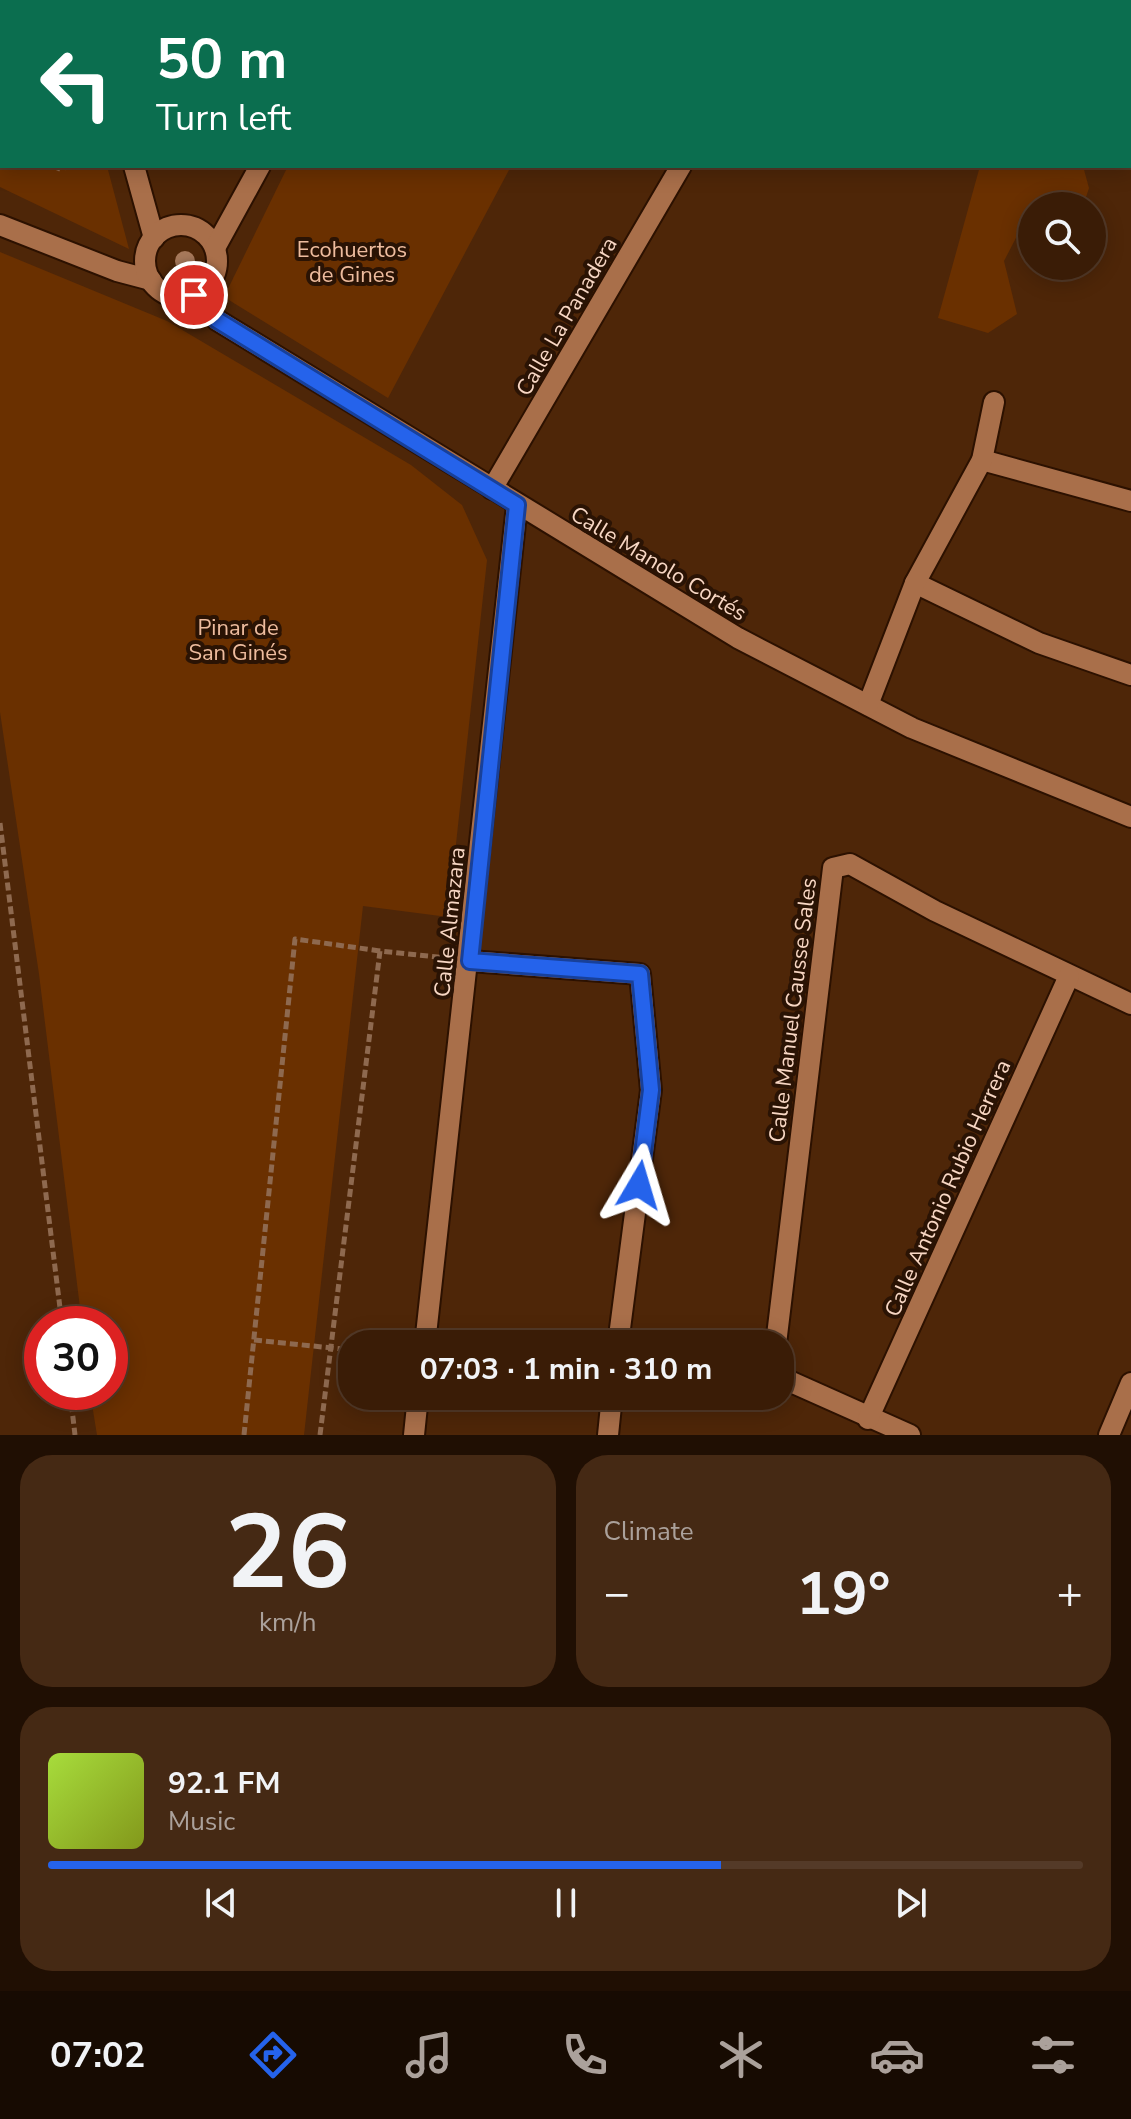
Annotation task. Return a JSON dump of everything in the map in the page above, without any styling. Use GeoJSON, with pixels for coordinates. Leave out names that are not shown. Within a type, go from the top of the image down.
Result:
{"type":"FeatureCollection","features":[{"type":"Feature","properties":{"kind":"street"},"geometry":{"type":"LineString","coordinates":[[135,168],[154,238]]}},
{"type":"Feature","properties":{"kind":"street"},"geometry":{"type":"LineString","coordinates":[[215,248],[259,168]]}},
{"type":"Feature","properties":{"kind":"street","name":"Calle La Panadera"},"geometry":{"type":"LineString","coordinates":[[492,489],[680,168]]}},
{"type":"Feature","properties":{"kind":"street"},"geometry":{"type":"LineString","coordinates":[[0,225],[117,271],[151,280],[166,294],[194,295],[212,281],[217,259],[215,248],[208,238],[187,226],[163,230],[154,238],[146,259],[151,280]]}},
{"type":"Feature","properties":{"kind":"street","name":"Calle Manolo Cortés"},"geometry":{"type":"LineString","coordinates":[[194,295],[217,320],[738,638],[912,728],[1131,817]]}},
{"type":"Feature","properties":{"kind":"street"},"geometry":{"type":"LineString","coordinates":[[868,705],[915,583],[982,460],[994,402]]}},
{"type":"Feature","properties":{"kind":"street"},"geometry":{"type":"LineString","coordinates":[[982,460],[1131,501]]}},
{"type":"Feature","properties":{"kind":"street","name":"Calle Almazara"},"geometry":{"type":"LineString","coordinates":[[427,1330],[470,961],[517,505]]}},
{"type":"Feature","properties":{"kind":"street"},"geometry":{"type":"LineString","coordinates":[[915,583],[1039,643],[1131,675]]}},
{"type":"Feature","properties":{"kind":"street","name":"Calle Manuel Causse Sales"},"geometry":{"type":"LineString","coordinates":[[778,1330],[833,868],[850,864],[935,911],[1131,1004]]}},
{"type":"Feature","properties":{"kind":"street"},"geometry":{"type":"LineString","coordinates":[[470,961],[640,974],[651,1090],[620,1330]]}},
{"type":"Feature","properties":{"kind":"street","name":"Calle Antonio Rubio Herrera"},"geometry":{"type":"LineString","coordinates":[[868,1419],[1069,976]]}},
{"type":"Feature","properties":{"kind":"street"},"geometry":{"type":"LineString","coordinates":[[1109,1435],[1131,1383]]}},
{"type":"Feature","properties":{"kind":"street"},"geometry":{"type":"LineString","coordinates":[[794,1384],[910,1435]]}},
{"type":"Feature","properties":{"kind":"street"},"geometry":{"type":"LineString","coordinates":[[414,1435],[417,1410]]}},
{"type":"Feature","properties":{"kind":"street"},"geometry":{"type":"LineString","coordinates":[[608,1435],[611,1410]]}},
{"type":"Feature","properties":{"kind":"path"},"geometry":{"type":"LineString","coordinates":[[0,823],[60,1306]]}},
{"type":"Feature","properties":{"kind":"path"},"geometry":{"type":"LineString","coordinates":[[244,1435],[295,939],[470,961]]}},
{"type":"Feature","properties":{"kind":"path"},"geometry":{"type":"LineString","coordinates":[[320,1435],[380,951]]}},
{"type":"Feature","properties":{"kind":"path"},"geometry":{"type":"LineString","coordinates":[[254,1340],[338,1349]]}},
{"type":"Feature","properties":{"kind":"path"},"geometry":{"type":"LineString","coordinates":[[72,1410],[75,1435]]}},
{"type":"Feature","properties":{"kind":"green space"},"geometry":{"type":"Polygon","coordinates":[[[0,168],[108,168],[129,249],[0,187],[0,168]]]}},
{"type":"Feature","properties":{"kind":"green space","name":"Ecohuertos de Gines"},"geometry":{"type":"Polygon","coordinates":[[[287,168],[510,168],[388,398],[224,297],[287,168]]]}},
{"type":"Feature","properties":{"kind":"green space"},"geometry":{"type":"Polygon","coordinates":[[[979,168],[1084,168],[1088,192],[1018,192],[1018,234],[1004,261],[1017,314],[988,333],[938,318],[979,168]]]}},
{"type":"Feature","properties":{"kind":"green space","name":"Pinar de San Ginés"},"geometry":{"type":"Polygon","coordinates":[[[0,252],[167,321],[411,465],[462,505],[487,560],[448,917],[363,906],[304,1435],[97,1435],[93,1410],[128,1410],[128,1306],[80,1306],[39,974],[0,712],[0,252]]]}},
{"type":"Feature","properties":{"kind":"route"},"geometry":{"type":"LineString","coordinates":[[194,295],[217,320],[517,505],[470,961],[640,974],[651,1090],[639,1185]]}}]}
